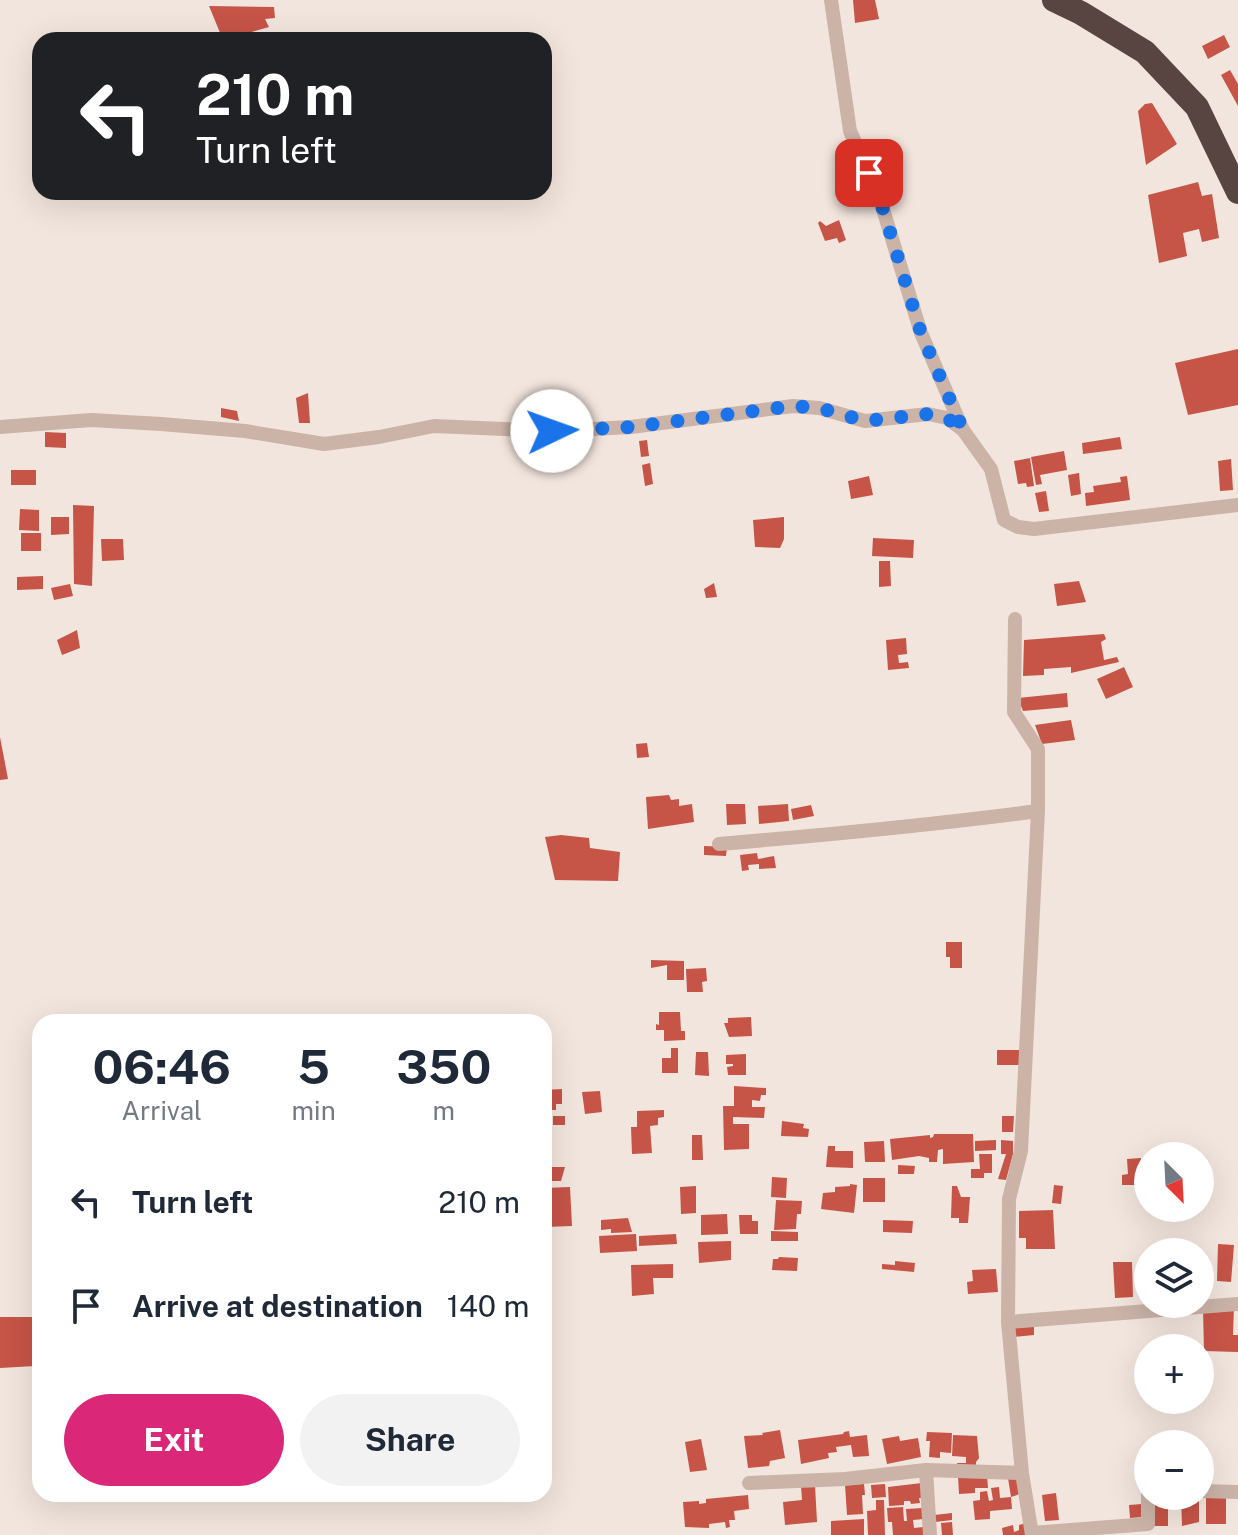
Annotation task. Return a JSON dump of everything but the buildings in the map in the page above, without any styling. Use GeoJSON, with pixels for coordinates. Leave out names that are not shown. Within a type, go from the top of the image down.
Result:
{"type":"FeatureCollection","features":[{"type":"Feature","properties":{"kind":"highway"},"geometry":{"type":"LineString","coordinates":[[1054,0],[1145,52],[1197,107],[1238,192]]}},
{"type":"Feature","properties":{"kind":"street"},"geometry":{"type":"LineString","coordinates":[[831,0],[850,131],[878,193],[921,333],[963,430],[991,469],[1004,520],[1018,527],[1034,529],[1238,505]]}},
{"type":"Feature","properties":{"kind":"street"},"geometry":{"type":"LineString","coordinates":[[0,427],[91,420],[245,431],[324,444],[434,426],[552,431],[631,427],[793,406],[819,408],[865,421],[928,414],[947,418],[963,430]]}},
{"type":"Feature","properties":{"kind":"street"},"geometry":{"type":"LineString","coordinates":[[1015,619],[1014,712],[1038,749],[1038,811],[1021,1151],[1009,1199],[1008,1322],[1022,1473],[1032,1534],[1148,1524],[1148,1510]]}},
{"type":"Feature","properties":{"kind":"street"},"geometry":{"type":"LineString","coordinates":[[719,844],[839,834],[862,829],[903,828],[1038,811]]}},
{"type":"Feature","properties":{"kind":"street"},"geometry":{"type":"LineString","coordinates":[[1008,1322],[1238,1304]]}},
{"type":"Feature","properties":{"kind":"street"},"geometry":{"type":"LineString","coordinates":[[749,1483],[845,1479],[926,1470],[1022,1473]]}},
{"type":"Feature","properties":{"kind":"street"},"geometry":{"type":"LineString","coordinates":[[926,1470],[930,1535]]}},
{"type":"Feature","properties":{"kind":"street"},"geometry":{"type":"LineString","coordinates":[[1214,1491],[1238,1492]]}},
{"type":"Feature","properties":{"kind":"route"},"geometry":{"type":"LineString","coordinates":[[552,431],[631,427],[793,406],[819,408],[865,421],[928,414],[947,418],[963,430],[921,333],[869,173]]}}]}
